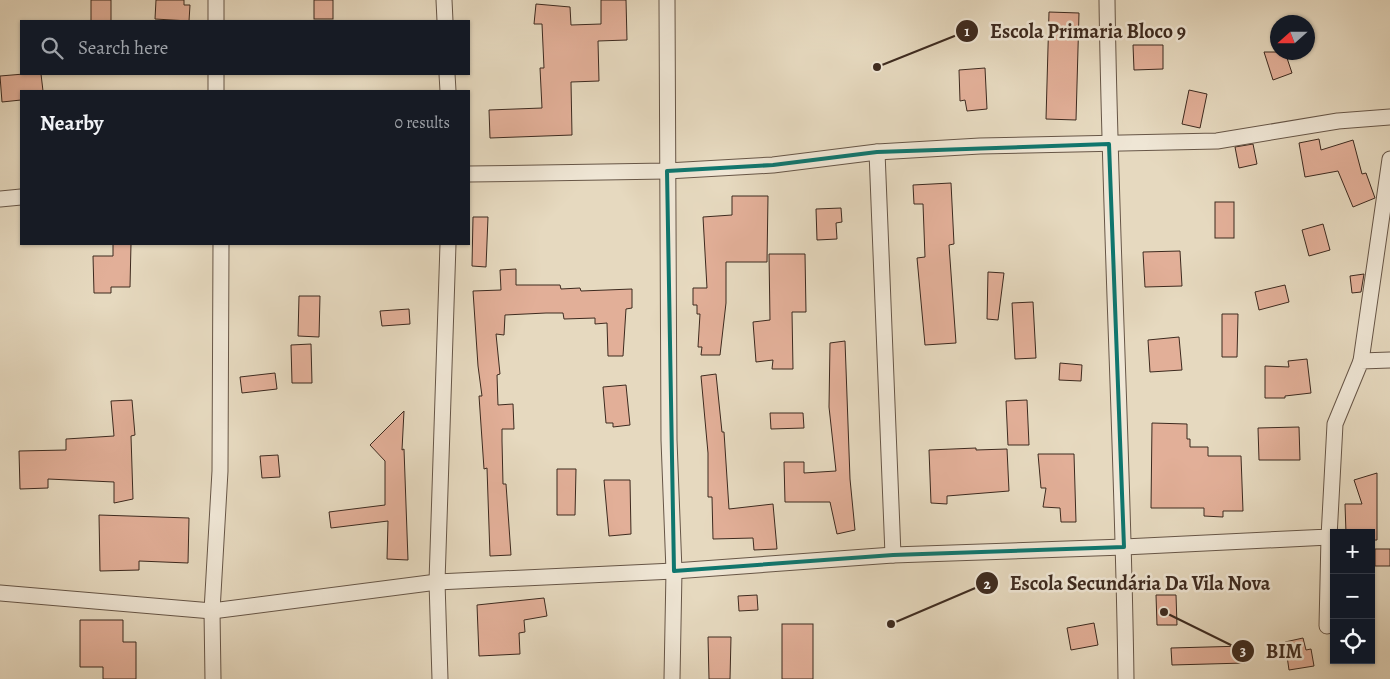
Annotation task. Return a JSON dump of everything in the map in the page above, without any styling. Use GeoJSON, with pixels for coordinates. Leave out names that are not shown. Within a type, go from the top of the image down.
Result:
{"type":"FeatureCollection","features":[{"type":"Feature","properties":{"kind":"street"},"geometry":{"type":"LineString","coordinates":[[216,0],[216,20]]}},
{"type":"Feature","properties":{"kind":"street"},"geometry":{"type":"LineString","coordinates":[[444,0],[445,20]]}},
{"type":"Feature","properties":{"kind":"street"},"geometry":{"type":"LineString","coordinates":[[667,0],[669,440],[674,571],[672,679]]}},
{"type":"Feature","properties":{"kind":"street"},"geometry":{"type":"LineString","coordinates":[[1107,0],[1109,144],[1124,548],[1126,679]]}},
{"type":"Feature","properties":{"kind":"street"},"geometry":{"type":"LineString","coordinates":[[216,75],[216,90]]}},
{"type":"Feature","properties":{"kind":"street"},"geometry":{"type":"LineString","coordinates":[[447,75],[448,90]]}},
{"type":"Feature","properties":{"kind":"street"},"geometry":{"type":"LineString","coordinates":[[470,174],[667,171],[773,165],[878,152],[980,146],[1217,140],[1338,121],[1390,117]]}},
{"type":"Feature","properties":{"kind":"street"},"geometry":{"type":"LineString","coordinates":[[878,152],[893,555]]}},
{"type":"Feature","properties":{"kind":"street"},"geometry":{"type":"LineString","coordinates":[[1327,626],[1329,537],[1335,424],[1362,361],[1387,206],[1390,159]]}},
{"type":"Feature","properties":{"kind":"street"},"geometry":{"type":"LineString","coordinates":[[0,198],[20,197]]}},
{"type":"Feature","properties":{"kind":"street"},"geometry":{"type":"LineString","coordinates":[[213,679],[212,611],[220,471],[221,245]]}},
{"type":"Feature","properties":{"kind":"street"},"geometry":{"type":"LineString","coordinates":[[440,679],[437,582],[448,245]]}},
{"type":"Feature","properties":{"kind":"street"},"geometry":{"type":"LineString","coordinates":[[1362,361],[1390,360]]}},
{"type":"Feature","properties":{"kind":"street"},"geometry":{"type":"LineString","coordinates":[[0,593],[212,611],[437,582],[674,571],[893,555],[1124,548],[1329,537]]}},
{"type":"Feature","properties":{"kind":"highlighted area"},"geometry":{"type":"Polygon","coordinates":[[[1109,144],[1124,547],[893,555],[674,571],[667,171],[773,165],[877,152],[1109,144]]]}},
{"type":"Feature","properties":{"kind":"building"},"geometry":{"type":"Polygon","coordinates":[[[91,0],[111,0],[111,20],[91,20],[91,0]]]}},
{"type":"Feature","properties":{"kind":"building"},"geometry":{"type":"Polygon","coordinates":[[[156,0],[184,0],[184,5],[190,5],[189,20],[155,19],[156,0]]]}},
{"type":"Feature","properties":{"kind":"building"},"geometry":{"type":"Polygon","coordinates":[[[314,0],[333,0],[333,19],[314,19],[314,0]]]}},
{"type":"Feature","properties":{"kind":"building"},"geometry":{"type":"Polygon","coordinates":[[[601,0],[626,0],[627,40],[598,41],[599,81],[571,82],[572,135],[490,138],[489,110],[542,108],[540,68],[544,68],[542,24],[534,24],[536,4],[570,7],[571,25],[601,24],[601,0]]]}},
{"type":"Feature","properties":{"kind":"building"},"geometry":{"type":"Polygon","coordinates":[[[1049,12],[1079,13],[1076,120],[1046,119],[1049,12]]]}},
{"type":"Feature","properties":{"kind":"building"},"geometry":{"type":"Polygon","coordinates":[[[1133,45],[1163,45],[1163,69],[1134,70],[1133,45]]]}},
{"type":"Feature","properties":{"kind":"building"},"geometry":{"type":"Polygon","coordinates":[[[1264,52],[1270,52],[1270,60],[1288,60],[1292,73],[1273,80],[1264,52]]]}},
{"type":"Feature","properties":{"kind":"building"},"geometry":{"type":"Polygon","coordinates":[[[985,68],[987,109],[967,111],[965,100],[960,101],[959,70],[985,68]]]}},
{"type":"Feature","properties":{"kind":"building"},"geometry":{"type":"Polygon","coordinates":[[[41,75],[43,90],[20,90],[20,100],[2,102],[0,76],[41,75]]]}},
{"type":"Feature","properties":{"kind":"building"},"geometry":{"type":"Polygon","coordinates":[[[1189,90],[1207,94],[1200,128],[1182,124],[1189,90]]]}},
{"type":"Feature","properties":{"kind":"building"},"geometry":{"type":"Polygon","coordinates":[[[1319,139],[1321,150],[1353,140],[1362,174],[1366,173],[1375,198],[1353,207],[1338,171],[1305,177],[1299,143],[1319,139]]]}},
{"type":"Feature","properties":{"kind":"building"},"geometry":{"type":"Polygon","coordinates":[[[1253,144],[1257,164],[1239,168],[1235,147],[1253,144]]]}},
{"type":"Feature","properties":{"kind":"building"},"geometry":{"type":"Polygon","coordinates":[[[951,183],[954,244],[949,245],[956,343],[925,345],[917,258],[925,257],[923,204],[914,204],[913,185],[951,183]]]}},
{"type":"Feature","properties":{"kind":"building"},"geometry":{"type":"Polygon","coordinates":[[[732,196],[768,196],[767,262],[726,262],[726,303],[720,355],[701,355],[702,347],[698,347],[700,314],[697,314],[697,305],[693,305],[693,288],[707,288],[703,217],[732,215],[732,196]]]}},
{"type":"Feature","properties":{"kind":"building"},"geometry":{"type":"Polygon","coordinates":[[[1215,202],[1234,202],[1234,238],[1215,238],[1215,202]]]}},
{"type":"Feature","properties":{"kind":"building"},"geometry":{"type":"Polygon","coordinates":[[[841,208],[842,222],[836,223],[837,239],[817,240],[816,209],[841,208]]]}},
{"type":"Feature","properties":{"kind":"building"},"geometry":{"type":"Polygon","coordinates":[[[473,217],[488,217],[486,267],[472,266],[473,217]]]}},
{"type":"Feature","properties":{"kind":"building"},"geometry":{"type":"Polygon","coordinates":[[[1323,224],[1330,250],[1309,256],[1302,230],[1323,224]]]}},
{"type":"Feature","properties":{"kind":"building"},"geometry":{"type":"Polygon","coordinates":[[[113,245],[131,245],[130,287],[111,287],[111,293],[94,293],[93,256],[113,256],[113,245]]]}},
{"type":"Feature","properties":{"kind":"building"},"geometry":{"type":"Polygon","coordinates":[[[1180,251],[1182,286],[1145,287],[1143,252],[1180,251]]]}},
{"type":"Feature","properties":{"kind":"building"},"geometry":{"type":"Polygon","coordinates":[[[769,254],[805,254],[806,312],[792,312],[793,369],[772,369],[773,360],[756,362],[753,322],[770,320],[769,254]]]}},
{"type":"Feature","properties":{"kind":"building"},"geometry":{"type":"Polygon","coordinates":[[[516,269],[516,285],[560,285],[561,289],[580,288],[581,291],[632,289],[632,308],[626,309],[623,356],[608,356],[607,323],[595,324],[595,318],[564,319],[563,313],[505,315],[504,335],[496,334],[500,374],[497,375],[498,405],[513,404],[514,429],[502,429],[503,484],[506,484],[511,555],[490,556],[487,468],[484,469],[479,396],[482,396],[473,291],[501,290],[500,270],[516,269]]]}},
{"type":"Feature","properties":{"kind":"building"},"geometry":{"type":"Polygon","coordinates":[[[988,272],[1004,273],[998,320],[987,319],[988,272]]]}},
{"type":"Feature","properties":{"kind":"building"},"geometry":{"type":"Polygon","coordinates":[[[1364,274],[1361,292],[1352,293],[1350,276],[1364,274]]]}},
{"type":"Feature","properties":{"kind":"building"},"geometry":{"type":"Polygon","coordinates":[[[1285,285],[1289,302],[1259,310],[1255,292],[1285,285]]]}},
{"type":"Feature","properties":{"kind":"building"},"geometry":{"type":"Polygon","coordinates":[[[299,296],[320,296],[319,337],[298,336],[299,296]]]}},
{"type":"Feature","properties":{"kind":"building"},"geometry":{"type":"Polygon","coordinates":[[[1033,302],[1036,358],[1015,359],[1012,303],[1033,302]]]}},
{"type":"Feature","properties":{"kind":"building"},"geometry":{"type":"Polygon","coordinates":[[[409,309],[410,324],[382,326],[380,311],[409,309]]]}},
{"type":"Feature","properties":{"kind":"building"},"geometry":{"type":"Polygon","coordinates":[[[1222,314],[1238,314],[1237,357],[1222,357],[1222,314]]]}},
{"type":"Feature","properties":{"kind":"building"},"geometry":{"type":"Polygon","coordinates":[[[1179,337],[1182,370],[1150,372],[1148,340],[1179,337]]]}},
{"type":"Feature","properties":{"kind":"building"},"geometry":{"type":"Polygon","coordinates":[[[845,341],[850,479],[855,530],[837,534],[830,502],[785,502],[784,462],[804,462],[804,473],[836,471],[829,407],[830,343],[845,341]]]}},
{"type":"Feature","properties":{"kind":"building"},"geometry":{"type":"Polygon","coordinates":[[[311,344],[312,383],[292,383],[291,345],[311,344]]]}},
{"type":"Feature","properties":{"kind":"building"},"geometry":{"type":"Polygon","coordinates":[[[1307,359],[1311,393],[1285,396],[1285,398],[1265,398],[1265,366],[1289,367],[1288,361],[1307,359]]]}},
{"type":"Feature","properties":{"kind":"building"},"geometry":{"type":"Polygon","coordinates":[[[1060,363],[1082,365],[1081,381],[1059,380],[1060,363]]]}},
{"type":"Feature","properties":{"kind":"building"},"geometry":{"type":"Polygon","coordinates":[[[275,373],[277,389],[242,393],[240,377],[275,373]]]}},
{"type":"Feature","properties":{"kind":"building"},"geometry":{"type":"Polygon","coordinates":[[[716,374],[722,432],[724,432],[729,509],[773,504],[777,549],[754,550],[753,538],[713,539],[712,497],[708,497],[708,453],[701,376],[716,374]]]}},
{"type":"Feature","properties":{"kind":"building"},"geometry":{"type":"Polygon","coordinates":[[[626,385],[630,425],[613,427],[613,423],[606,423],[603,387],[626,385]]]}},
{"type":"Feature","properties":{"kind":"building"},"geometry":{"type":"Polygon","coordinates":[[[132,400],[135,435],[131,436],[133,499],[114,503],[114,482],[48,479],[48,488],[20,489],[19,451],[66,450],[66,439],[114,436],[111,401],[132,400]]]}},
{"type":"Feature","properties":{"kind":"building"},"geometry":{"type":"Polygon","coordinates":[[[1027,400],[1029,445],[1008,445],[1006,401],[1027,400]]]}},
{"type":"Feature","properties":{"kind":"building"},"geometry":{"type":"Polygon","coordinates":[[[404,411],[402,450],[404,449],[408,560],[387,559],[388,521],[331,528],[329,512],[385,505],[385,461],[370,445],[404,411]]]}},
{"type":"Feature","properties":{"kind":"building"},"geometry":{"type":"Polygon","coordinates":[[[770,413],[803,413],[804,428],[771,429],[770,413]]]}},
{"type":"Feature","properties":{"kind":"building"},"geometry":{"type":"Polygon","coordinates":[[[1152,423],[1187,424],[1187,439],[1190,439],[1190,447],[1208,447],[1208,456],[1241,456],[1243,511],[1223,511],[1223,517],[1204,516],[1204,508],[1151,508],[1152,423]]]}},
{"type":"Feature","properties":{"kind":"building"},"geometry":{"type":"Polygon","coordinates":[[[1299,427],[1300,460],[1259,460],[1258,428],[1299,427]]]}},
{"type":"Feature","properties":{"kind":"building"},"geometry":{"type":"Polygon","coordinates":[[[976,448],[976,450],[1007,449],[1009,491],[947,496],[947,504],[931,503],[929,450],[976,448]]]}},
{"type":"Feature","properties":{"kind":"building"},"geometry":{"type":"Polygon","coordinates":[[[1038,454],[1074,454],[1076,522],[1061,522],[1060,508],[1043,507],[1046,488],[1041,488],[1038,454]]]}},
{"type":"Feature","properties":{"kind":"building"},"geometry":{"type":"Polygon","coordinates":[[[278,455],[280,477],[262,478],[260,456],[278,455]]]}},
{"type":"Feature","properties":{"kind":"building"},"geometry":{"type":"Polygon","coordinates":[[[557,469],[576,469],[575,515],[557,515],[557,469]]]}},
{"type":"Feature","properties":{"kind":"building"},"geometry":{"type":"Polygon","coordinates":[[[1377,473],[1377,540],[1375,540],[1375,529],[1346,529],[1345,504],[1362,504],[1354,480],[1377,473]]]}},
{"type":"Feature","properties":{"kind":"building"},"geometry":{"type":"Polygon","coordinates":[[[604,480],[630,480],[631,534],[609,536],[604,480]]]}},
{"type":"Feature","properties":{"kind":"building"},"geometry":{"type":"Polygon","coordinates":[[[99,515],[189,518],[188,563],[139,561],[139,570],[100,571],[99,515]]]}},
{"type":"Feature","properties":{"kind":"building"},"geometry":{"type":"Polygon","coordinates":[[[1375,549],[1390,549],[1390,566],[1375,566],[1375,549]]]}},
{"type":"Feature","properties":{"kind":"building"},"geometry":{"type":"Polygon","coordinates":[[[757,595],[758,610],[739,611],[738,596],[757,595]]]}},
{"type":"Feature","properties":{"kind":"building"},"geometry":{"type":"Polygon","coordinates":[[[1156,595],[1176,595],[1177,625],[1157,625],[1156,595]]]}},
{"type":"Feature","properties":{"kind":"building"},"geometry":{"type":"Polygon","coordinates":[[[544,598],[547,616],[524,620],[525,632],[519,633],[520,654],[479,656],[477,605],[544,598]]]}},
{"type":"Feature","properties":{"kind":"building"},"geometry":{"type":"Polygon","coordinates":[[[80,620],[123,620],[123,642],[136,642],[136,679],[103,679],[103,667],[80,667],[80,620]]]}},
{"type":"Feature","properties":{"kind":"building"},"geometry":{"type":"Polygon","coordinates":[[[1094,623],[1098,645],[1071,650],[1067,628],[1094,623]]]}},
{"type":"Feature","properties":{"kind":"building"},"geometry":{"type":"Polygon","coordinates":[[[782,624],[813,624],[813,679],[782,679],[782,624]]]}},
{"type":"Feature","properties":{"kind":"building"},"geometry":{"type":"Polygon","coordinates":[[[708,637],[731,637],[730,679],[709,679],[708,637]]]}},
{"type":"Feature","properties":{"kind":"building"},"geometry":{"type":"Polygon","coordinates":[[[1303,638],[1306,650],[1311,649],[1314,666],[1289,670],[1285,642],[1303,638]]]}},
{"type":"Feature","properties":{"kind":"building"},"geometry":{"type":"Polygon","coordinates":[[[1245,646],[1245,663],[1172,665],[1171,648],[1245,646]]]}},
{"type":"Feature","properties":{"kind":"place","name":"Escola Primaria Bloco 9"},"geometry":{"type":"Point","coordinates":[877,67]}},
{"type":"Feature","properties":{"kind":"place","name":"BIM"},"geometry":{"type":"Point","coordinates":[1164,612]}},
{"type":"Feature","properties":{"kind":"place","name":"Escola Secundária Da Vila Nova"},"geometry":{"type":"Point","coordinates":[891,624]}}]}
